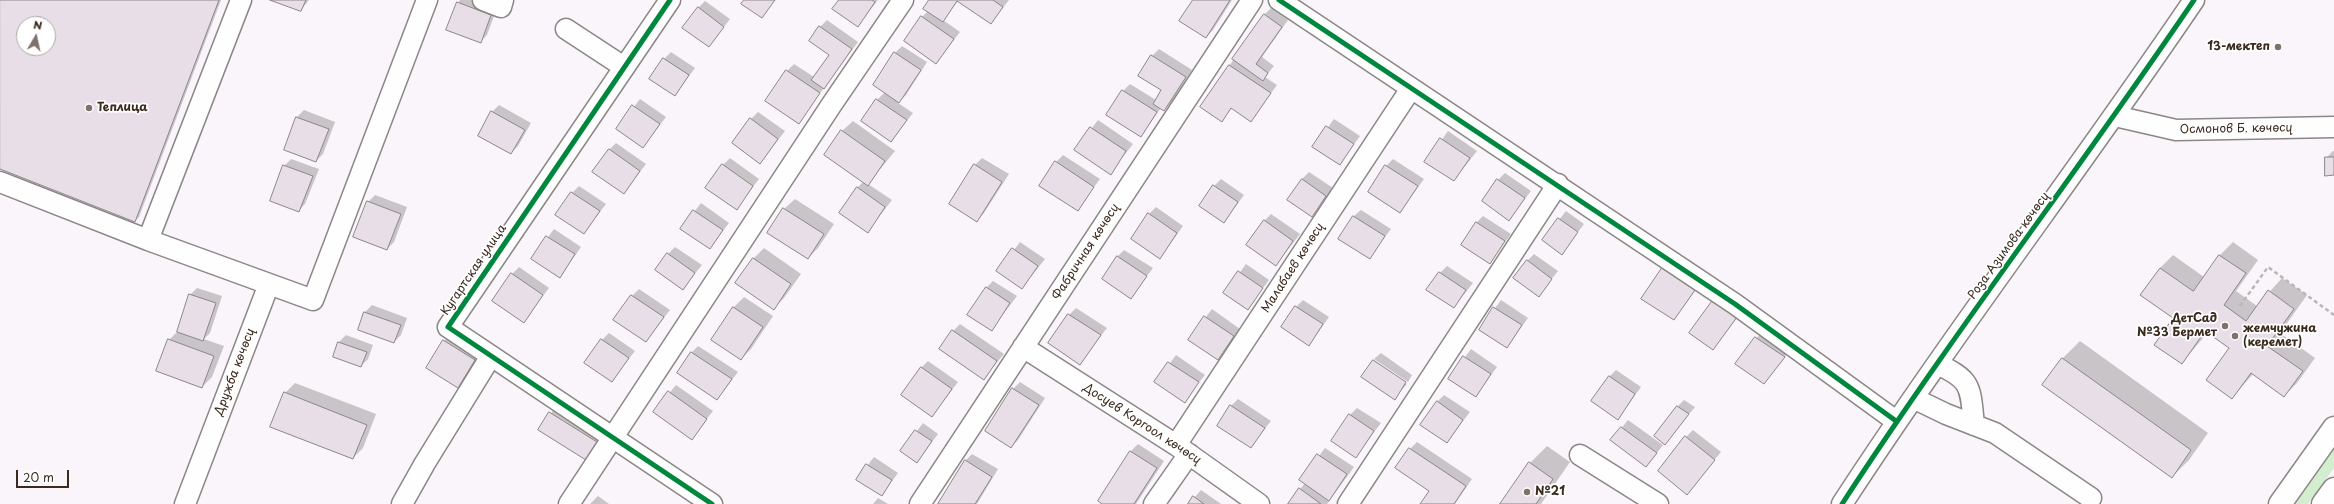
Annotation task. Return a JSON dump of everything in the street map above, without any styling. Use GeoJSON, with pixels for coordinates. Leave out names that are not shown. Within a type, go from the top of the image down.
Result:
{"type":"FeatureCollection","features":[{"type":"Feature","properties":{"kind":"main road"},"geometry":{"type":"LineString","coordinates":[[2280,504],[2334,428]]}},
{"type":"Feature","properties":{"kind":"main road"},"geometry":{"type":"LineString","coordinates":[[2323,504],[2334,489]]}},
{"type":"Feature","properties":{"kind":"street"},"geometry":{"type":"LineString","coordinates":[[148,240],[241,0]]}},
{"type":"Feature","properties":{"kind":"street"},"geometry":{"type":"LineString","coordinates":[[0,182],[148,240],[313,300],[427,0]]}},
{"type":"Feature","properties":{"kind":"street"},"geometry":{"type":"LineString","coordinates":[[483,0],[501,7],[503,0]]}},
{"type":"Feature","properties":{"kind":"street","name":"Кугартская улица"},"geometry":{"type":"LineString","coordinates":[[670,0],[448,327],[712,504]]}},
{"type":"Feature","properties":{"kind":"street"},"geometry":{"type":"LineString","coordinates":[[569,504],[832,104],[903,0]]}},
{"type":"Feature","properties":{"kind":"street","name":"Фабричная көчөсү"},"geometry":{"type":"LineString","coordinates":[[920,504],[1252,0]]}},
{"type":"Feature","properties":{"kind":"street"},"geometry":{"type":"LineString","coordinates":[[1278,0],[1410,90],[1558,184],[1735,304],[1896,421]]}},
{"type":"Feature","properties":{"kind":"street","name":"Роза Азимова көчөсү"},"geometry":{"type":"LineString","coordinates":[[1842,504],[1896,421],[2115,116],[2194,0]]}},
{"type":"Feature","properties":{"kind":"street"},"geometry":{"type":"LineString","coordinates":[[566,30],[624,67]]}},
{"type":"Feature","properties":{"kind":"street","name":"Малабаев көчөсү"},"geometry":{"type":"LineString","coordinates":[[1154,504],[1183,450],[1410,90]]}},
{"type":"Feature","properties":{"kind":"street","name":"Осмонов Б. көчөсү"},"geometry":{"type":"LineString","coordinates":[[2115,116],[2176,130],[2334,127]]}},
{"type":"Feature","properties":{"kind":"street"},"geometry":{"type":"LineString","coordinates":[[1348,504],[1558,184]]}},
{"type":"Feature","properties":{"kind":"street","name":"Дружба көчөсү"},"geometry":{"type":"LineString","coordinates":[[185,504],[269,284]]}},
{"type":"Feature","properties":{"kind":"street","name":"Досуев Коргоол көчөсү"},"geometry":{"type":"LineString","coordinates":[[1023,347],[1183,450],[1259,504]]}},
{"type":"Feature","properties":{"kind":"street"},"geometry":{"type":"LineString","coordinates":[[402,504],[491,356]]}},
{"type":"Feature","properties":{"kind":"street"},"geometry":{"type":"LineString","coordinates":[[1937,364],[1958,374],[1966,383],[1971,393],[1974,425]]}},
{"type":"Feature","properties":{"kind":"street"},"geometry":{"type":"LineString","coordinates":[[1913,398],[1995,433],[2091,498]]}},
{"type":"Feature","properties":{"kind":"street"},"geometry":{"type":"LineString","coordinates":[[1580,455],[1658,504]]}},
{"type":"Feature","properties":{"kind":"path"},"geometry":{"type":"LineString","coordinates":[[2240,306],[2268,267],[2334,315]]}},
{"type":"Feature","properties":{"kind":"green space"},"geometry":{"type":"Polygon","coordinates":[[[2334,445],[2334,468],[2308,504],[2292,504],[2334,445]]]}},
{"type":"Feature","properties":{"kind":"building","name":"Теплица"},"geometry":{"type":"Polygon","coordinates":[[[0,0],[219,0],[135,222],[0,169],[0,0]]]}},
{"type":"Feature","properties":{"kind":"building"},"geometry":{"type":"Polygon","coordinates":[[[270,0],[306,0],[301,11],[270,0]]]}},
{"type":"Feature","properties":{"kind":"building"},"geometry":{"type":"Polygon","coordinates":[[[744,0],[775,0],[762,18],[741,4],[744,0]]]}},
{"type":"Feature","properties":{"kind":"building"},"geometry":{"type":"Polygon","coordinates":[[[839,0],[872,0],[875,2],[858,27],[832,9],[839,0]]]}},
{"type":"Feature","properties":{"kind":"building"},"geometry":{"type":"Polygon","coordinates":[[[929,0],[993,0],[1003,7],[991,24],[957,1],[943,22],[923,9],[929,0]]]}},
{"type":"Feature","properties":{"kind":"building"},"geometry":{"type":"Polygon","coordinates":[[[1193,0],[1230,0],[1206,38],[1179,21],[1193,0]]]}},
{"type":"Feature","properties":{"kind":"building"},"geometry":{"type":"Polygon","coordinates":[[[457,2],[491,15],[481,43],[446,30],[457,2]]]}},
{"type":"Feature","properties":{"kind":"building"},"geometry":{"type":"Polygon","coordinates":[[[698,7],[724,27],[709,47],[682,28],[698,7]]]}},
{"type":"Feature","properties":{"kind":"building"},"geometry":{"type":"Polygon","coordinates":[[[1264,14],[1282,27],[1256,64],[1268,73],[1263,81],[1232,59],[1264,14]]]}},
{"type":"Feature","properties":{"kind":"building"},"geometry":{"type":"Polygon","coordinates":[[[921,16],[954,39],[936,64],[904,41],[921,16]]]}},
{"type":"Feature","properties":{"kind":"building"},"geometry":{"type":"Polygon","coordinates":[[[819,26],[852,49],[824,89],[811,80],[829,55],[809,41],[819,26]]]}},
{"type":"Feature","properties":{"kind":"building"},"geometry":{"type":"Polygon","coordinates":[[[894,52],[921,70],[899,103],[873,85],[894,52]]]}},
{"type":"Feature","properties":{"kind":"building"},"geometry":{"type":"Polygon","coordinates":[[[1151,55],[1186,77],[1164,111],[1153,104],[1161,90],[1138,76],[1151,55]]]}},
{"type":"Feature","properties":{"kind":"building"},"geometry":{"type":"Polygon","coordinates":[[[663,58],[689,75],[675,96],[649,79],[663,58]]]}},
{"type":"Feature","properties":{"kind":"building"},"geometry":{"type":"Polygon","coordinates":[[[1229,65],[1271,93],[1251,122],[1231,108],[1222,122],[1200,107],[1229,65]]]}},
{"type":"Feature","properties":{"kind":"building"},"geometry":{"type":"Polygon","coordinates":[[[786,70],[820,93],[799,124],[765,101],[786,70]]]}},
{"type":"Feature","properties":{"kind":"building"},"geometry":{"type":"Polygon","coordinates":[[[1122,90],[1157,112],[1141,137],[1106,115],[1122,90]]]}},
{"type":"Feature","properties":{"kind":"building"},"geometry":{"type":"Polygon","coordinates":[[[876,99],[907,120],[891,142],[861,121],[876,99]]]}},
{"type":"Feature","properties":{"kind":"building"},"geometry":{"type":"Polygon","coordinates":[[[632,105],[660,124],[643,148],[616,129],[632,105]]]}},
{"type":"Feature","properties":{"kind":"building"},"geometry":{"type":"Polygon","coordinates":[[[491,111],[525,130],[511,154],[478,136],[491,111]]]}},
{"type":"Feature","properties":{"kind":"building"},"geometry":{"type":"Polygon","coordinates":[[[296,117],[329,129],[316,162],[284,150],[296,117]]]}},
{"type":"Feature","properties":{"kind":"building"},"geometry":{"type":"Polygon","coordinates":[[[750,118],[778,139],[760,164],[732,143],[750,118]]]}},
{"type":"Feature","properties":{"kind":"building"},"geometry":{"type":"Polygon","coordinates":[[[1326,126],[1354,144],[1340,165],[1312,147],[1326,126]]]}},
{"type":"Feature","properties":{"kind":"building"},"geometry":{"type":"Polygon","coordinates":[[[1090,127],[1126,151],[1111,175],[1074,150],[1090,127]]]}},
{"type":"Feature","properties":{"kind":"building"},"geometry":{"type":"Polygon","coordinates":[[[841,130],[885,161],[868,186],[824,155],[841,130]]]}},
{"type":"Feature","properties":{"kind":"building"},"geometry":{"type":"Polygon","coordinates":[[[1440,138],[1470,158],[1454,181],[1424,162],[1440,138]]]}},
{"type":"Feature","properties":{"kind":"building"},"geometry":{"type":"Polygon","coordinates":[[[609,149],[640,171],[624,194],[592,172],[609,149]]]}},
{"type":"Feature","properties":{"kind":"building"},"geometry":{"type":"Polygon","coordinates":[[[2325,157],[2334,157],[2334,175],[2325,176],[2325,157]]]}},
{"type":"Feature","properties":{"kind":"building"},"geometry":{"type":"Polygon","coordinates":[[[1055,161],[1094,187],[1078,211],[1039,186],[1055,161]]]}},
{"type":"Feature","properties":{"kind":"building"},"geometry":{"type":"Polygon","coordinates":[[[722,164],[753,186],[737,210],[705,188],[722,164]]]}},
{"type":"Feature","properties":{"kind":"building"},"geometry":{"type":"Polygon","coordinates":[[[974,164],[1002,182],[977,222],[949,204],[974,164]]]}},
{"type":"Feature","properties":{"kind":"building"},"geometry":{"type":"Polygon","coordinates":[[[283,165],[313,176],[299,212],[270,201],[283,165]]]}},
{"type":"Feature","properties":{"kind":"building"},"geometry":{"type":"Polygon","coordinates":[[[1385,165],[1418,186],[1400,213],[1368,192],[1385,165]]]}},
{"type":"Feature","properties":{"kind":"building"},"geometry":{"type":"Polygon","coordinates":[[[1302,179],[1326,196],[1312,217],[1287,200],[1302,179]]]}},
{"type":"Feature","properties":{"kind":"building"},"geometry":{"type":"Polygon","coordinates":[[[1497,179],[1525,198],[1509,221],[1482,201],[1497,179]]]}},
{"type":"Feature","properties":{"kind":"building"},"geometry":{"type":"Polygon","coordinates":[[[1213,185],[1238,202],[1224,223],[1199,206],[1213,185]]]}},
{"type":"Feature","properties":{"kind":"building"},"geometry":{"type":"Polygon","coordinates":[[[857,187],[885,207],[868,233],[839,213],[857,187]]]}},
{"type":"Feature","properties":{"kind":"building"},"geometry":{"type":"Polygon","coordinates":[[[571,192],[600,211],[584,234],[555,215],[571,192]]]}},
{"type":"Feature","properties":{"kind":"building"},"geometry":{"type":"Polygon","coordinates":[[[367,201],[401,214],[387,250],[353,237],[367,201]]]}},
{"type":"Feature","properties":{"kind":"building"},"geometry":{"type":"Polygon","coordinates":[[[783,208],[824,234],[808,259],[767,233],[783,208]]]}},
{"type":"Feature","properties":{"kind":"building"},"geometry":{"type":"Polygon","coordinates":[[[693,210],[723,230],[710,249],[680,229],[693,210]]]}},
{"type":"Feature","properties":{"kind":"building"},"geometry":{"type":"Polygon","coordinates":[[[1148,213],[1177,233],[1160,259],[1131,239],[1148,213]]]}},
{"type":"Feature","properties":{"kind":"building"},"geometry":{"type":"Polygon","coordinates":[[[1353,216],[1385,236],[1370,259],[1338,239],[1353,216]]]}},
{"type":"Feature","properties":{"kind":"building"},"geometry":{"type":"Polygon","coordinates":[[[1558,218],[1578,232],[1562,255],[1542,240],[1558,218]]]}},
{"type":"Feature","properties":{"kind":"building"},"geometry":{"type":"Polygon","coordinates":[[[1264,220],[1293,241],[1276,266],[1246,245],[1264,220]]]}},
{"type":"Feature","properties":{"kind":"building"},"geometry":{"type":"Polygon","coordinates":[[[1476,222],[1505,241],[1490,264],[1461,245],[1476,222]]]}},
{"type":"Feature","properties":{"kind":"building"},"geometry":{"type":"Polygon","coordinates":[[[546,236],[575,254],[560,278],[531,259],[546,236]]]}},
{"type":"Feature","properties":{"kind":"building"},"geometry":{"type":"Polygon","coordinates":[[[1012,248],[1038,266],[1022,289],[996,271],[1012,248]]]}},
{"type":"Feature","properties":{"kind":"building"},"geometry":{"type":"Polygon","coordinates":[[[667,253],[695,273],[683,290],[655,270],[667,253]]]}},
{"type":"Feature","properties":{"kind":"building","name":"ДетСад №33 Бермет"},"geometry":{"type":"Polygon","coordinates":[[[2219,255],[2246,273],[2224,305],[2246,321],[2268,290],[2294,309],[2267,346],[2303,371],[2284,397],[2251,373],[2232,399],[2206,380],[2229,348],[2205,331],[2182,364],[2154,345],[2173,318],[2140,295],[2160,268],[2193,291],[2219,255]]]}},
{"type":"Feature","properties":{"kind":"building"},"geometry":{"type":"Polygon","coordinates":[[[1117,256],[1147,276],[1131,299],[1102,279],[1117,256]]]}},
{"type":"Feature","properties":{"kind":"building"},"geometry":{"type":"Polygon","coordinates":[[[753,258],[791,284],[774,310],[735,283],[753,258]]]}},
{"type":"Feature","properties":{"kind":"building"},"geometry":{"type":"Polygon","coordinates":[[[1527,260],[1552,279],[1539,297],[1513,278],[1527,260]]]}},
{"type":"Feature","properties":{"kind":"building"},"geometry":{"type":"Polygon","coordinates":[[[1662,268],[1695,290],[1674,320],[1641,299],[1662,268]]]}},
{"type":"Feature","properties":{"kind":"building"},"geometry":{"type":"Polygon","coordinates":[[[1238,271],[1263,288],[1248,310],[1223,293],[1238,271]]]}},
{"type":"Feature","properties":{"kind":"building"},"geometry":{"type":"Polygon","coordinates":[[[1439,272],[1466,290],[1454,308],[1426,290],[1439,272]]]}},
{"type":"Feature","properties":{"kind":"building"},"geometry":{"type":"Polygon","coordinates":[[[511,273],[543,295],[524,323],[492,301],[511,273]]]}},
{"type":"Feature","properties":{"kind":"building"},"geometry":{"type":"Polygon","coordinates":[[[986,287],[1010,303],[992,331],[967,315],[986,287]]]}},
{"type":"Feature","properties":{"kind":"building"},"geometry":{"type":"Polygon","coordinates":[[[189,294],[216,303],[203,341],[177,332],[189,294]]]}},
{"type":"Feature","properties":{"kind":"building"},"geometry":{"type":"Polygon","coordinates":[[[631,295],[664,317],[646,342],[613,320],[631,295]]]}},
{"type":"Feature","properties":{"kind":"building"},"geometry":{"type":"Polygon","coordinates":[[[1713,300],[1737,317],[1713,350],[1689,333],[1713,300]]]}},
{"type":"Feature","properties":{"kind":"building"},"geometry":{"type":"Polygon","coordinates":[[[1295,306],[1323,324],[1309,346],[1281,327],[1295,306]]]}},
{"type":"Feature","properties":{"kind":"building"},"geometry":{"type":"Polygon","coordinates":[[[733,307],[763,327],[741,360],[711,340],[733,307]]]}},
{"type":"Feature","properties":{"kind":"building"},"geometry":{"type":"Polygon","coordinates":[[[1493,307],[1522,325],[1507,348],[1479,330],[1493,307]]]}},
{"type":"Feature","properties":{"kind":"building"},"geometry":{"type":"Polygon","coordinates":[[[364,312],[401,325],[394,343],[358,330],[364,312]]]}},
{"type":"Feature","properties":{"kind":"building"},"geometry":{"type":"Polygon","coordinates":[[[1068,314],[1101,335],[1080,365],[1048,343],[1068,314]]]}},
{"type":"Feature","properties":{"kind":"building"},"geometry":{"type":"Polygon","coordinates":[[[1204,316],[1234,336],[1218,360],[1188,340],[1204,316]]]}},
{"type":"Feature","properties":{"kind":"building"},"geometry":{"type":"Polygon","coordinates":[[[952,330],[997,361],[984,380],[939,349],[952,330]]]}},
{"type":"Feature","properties":{"kind":"building"},"geometry":{"type":"Polygon","coordinates":[[[1755,337],[1785,357],[1764,384],[1735,364],[1755,337]]]}},
{"type":"Feature","properties":{"kind":"building"},"geometry":{"type":"Polygon","coordinates":[[[168,339],[214,356],[202,388],[156,371],[168,339]]]}},
{"type":"Feature","properties":{"kind":"building"},"geometry":{"type":"Polygon","coordinates":[[[601,339],[629,358],[612,382],[584,363],[601,339]]]}},
{"type":"Feature","properties":{"kind":"building"},"geometry":{"type":"Polygon","coordinates":[[[443,340],[475,360],[458,388],[426,368],[443,340]]]}},
{"type":"Feature","properties":{"kind":"building"},"geometry":{"type":"Polygon","coordinates":[[[338,342],[367,352],[361,367],[333,357],[338,342]]]}},
{"type":"Feature","properties":{"kind":"building"},"geometry":{"type":"Polygon","coordinates":[[[691,352],[732,379],[717,400],[677,373],[691,352]]]}},
{"type":"Feature","properties":{"kind":"building"},"geometry":{"type":"Polygon","coordinates":[[[1463,356],[1491,374],[1476,397],[1448,379],[1463,356]]]}},
{"type":"Feature","properties":{"kind":"building"},"geometry":{"type":"Polygon","coordinates":[[[2062,358],[2191,450],[2172,478],[2042,385],[2062,358]]]}},
{"type":"Feature","properties":{"kind":"building"},"geometry":{"type":"Polygon","coordinates":[[[1373,360],[1406,382],[1395,400],[1361,377],[1373,360]]]}},
{"type":"Feature","properties":{"kind":"building"},"geometry":{"type":"Polygon","coordinates":[[[1168,362],[1199,382],[1185,403],[1154,382],[1168,362]]]}},
{"type":"Feature","properties":{"kind":"building"},"geometry":{"type":"Polygon","coordinates":[[[921,367],[952,389],[932,417],[901,395],[921,367]]]}},
{"type":"Feature","properties":{"kind":"building"},"geometry":{"type":"Polygon","coordinates":[[[1609,376],[1635,394],[1618,420],[1591,401],[1609,376]]]}},
{"type":"Feature","properties":{"kind":"building"},"geometry":{"type":"Polygon","coordinates":[[[1012,388],[1039,405],[1011,448],[985,431],[1012,388]]]}},
{"type":"Feature","properties":{"kind":"building"},"geometry":{"type":"Polygon","coordinates":[[[668,391],[707,419],[692,440],[653,412],[668,391]]]}},
{"type":"Feature","properties":{"kind":"building"},"geometry":{"type":"Polygon","coordinates":[[[284,392],[367,425],[353,459],[270,427],[284,392]]]}},
{"type":"Feature","properties":{"kind":"building"},"geometry":{"type":"Polygon","coordinates":[[[1437,401],[1463,420],[1447,443],[1420,425],[1437,401]]]}},
{"type":"Feature","properties":{"kind":"building"},"geometry":{"type":"Polygon","coordinates":[[[1230,405],[1265,428],[1251,448],[1217,426],[1230,405]]]}},
{"type":"Feature","properties":{"kind":"building"},"geometry":{"type":"Polygon","coordinates":[[[1677,406],[1689,414],[1665,445],[1654,436],[1677,406]]]}},
{"type":"Feature","properties":{"kind":"building"},"geometry":{"type":"Polygon","coordinates":[[[549,412],[597,442],[586,460],[538,430],[549,412]]]}},
{"type":"Feature","properties":{"kind":"building"},"geometry":{"type":"Polygon","coordinates":[[[1349,414],[1374,431],[1356,458],[1331,441],[1349,414]]]}},
{"type":"Feature","properties":{"kind":"building"},"geometry":{"type":"Polygon","coordinates":[[[1621,427],[1657,453],[1646,467],[1610,440],[1621,427]]]}},
{"type":"Feature","properties":{"kind":"building"},"geometry":{"type":"Polygon","coordinates":[[[915,430],[932,441],[917,463],[900,451],[915,430]]]}},
{"type":"Feature","properties":{"kind":"building"},"geometry":{"type":"Polygon","coordinates":[[[1685,436],[1715,460],[1687,495],[1658,471],[1685,436]]]}},
{"type":"Feature","properties":{"kind":"building"},"geometry":{"type":"Polygon","coordinates":[[[1409,448],[1466,486],[1454,504],[1420,504],[1429,491],[1395,468],[1409,448]]]}},
{"type":"Feature","properties":{"kind":"building"},"geometry":{"type":"Polygon","coordinates":[[[1130,451],[1157,468],[1134,504],[1102,504],[1098,501],[1130,451]]]}},
{"type":"Feature","properties":{"kind":"building"},"geometry":{"type":"Polygon","coordinates":[[[1317,454],[1347,474],[1329,501],[1299,480],[1317,454]]]}},
{"type":"Feature","properties":{"kind":"building"},"geometry":{"type":"Polygon","coordinates":[[[965,460],[992,477],[975,504],[938,504],[965,460]]]}},
{"type":"Feature","properties":{"kind":"building","name":"№21"},"geometry":{"type":"Polygon","coordinates":[[[1529,462],[1553,479],[1536,504],[1500,504],[1529,462]]]}},
{"type":"Feature","properties":{"kind":"building"},"geometry":{"type":"Polygon","coordinates":[[[866,464],[892,480],[882,496],[856,480],[866,464]]]}},
{"type":"Feature","properties":{"kind":"building"},"geometry":{"type":"Polygon","coordinates":[[[1299,488],[1321,504],[1288,504],[1299,488]]]}},
{"type":"Feature","properties":{"kind":"building"},"geometry":{"type":"Polygon","coordinates":[[[1193,496],[1204,504],[1188,504],[1193,496]]]}},
{"type":"Feature","properties":{"kind":"cycle path"},"geometry":{"type":"LineString","coordinates":[[670,0],[448,327],[712,504]]}},
{"type":"Feature","properties":{"kind":"cycle path"},"geometry":{"type":"LineString","coordinates":[[1279,0],[1735,304],[1896,421]]}},
{"type":"Feature","properties":{"kind":"cycle path"},"geometry":{"type":"LineString","coordinates":[[1842,504],[1928,377],[2194,0]]}},
{"type":"Feature","properties":{"kind":"place","name":"13-мектеп"},"geometry":{"type":"Point","coordinates":[2278,47]}},
{"type":"Feature","properties":{"kind":"place","name":"Теплица"},"geometry":{"type":"Point","coordinates":[89,108]}},
{"type":"Feature","properties":{"kind":"place","name":"ДетСад №33 Бермет"},"geometry":{"type":"Point","coordinates":[2225,326]}},
{"type":"Feature","properties":{"kind":"place","name":"жемчужина (керемет)"},"geometry":{"type":"Point","coordinates":[2235,336]}},
{"type":"Feature","properties":{"kind":"place","name":"№21"},"geometry":{"type":"Point","coordinates":[1527,492]}}]}
